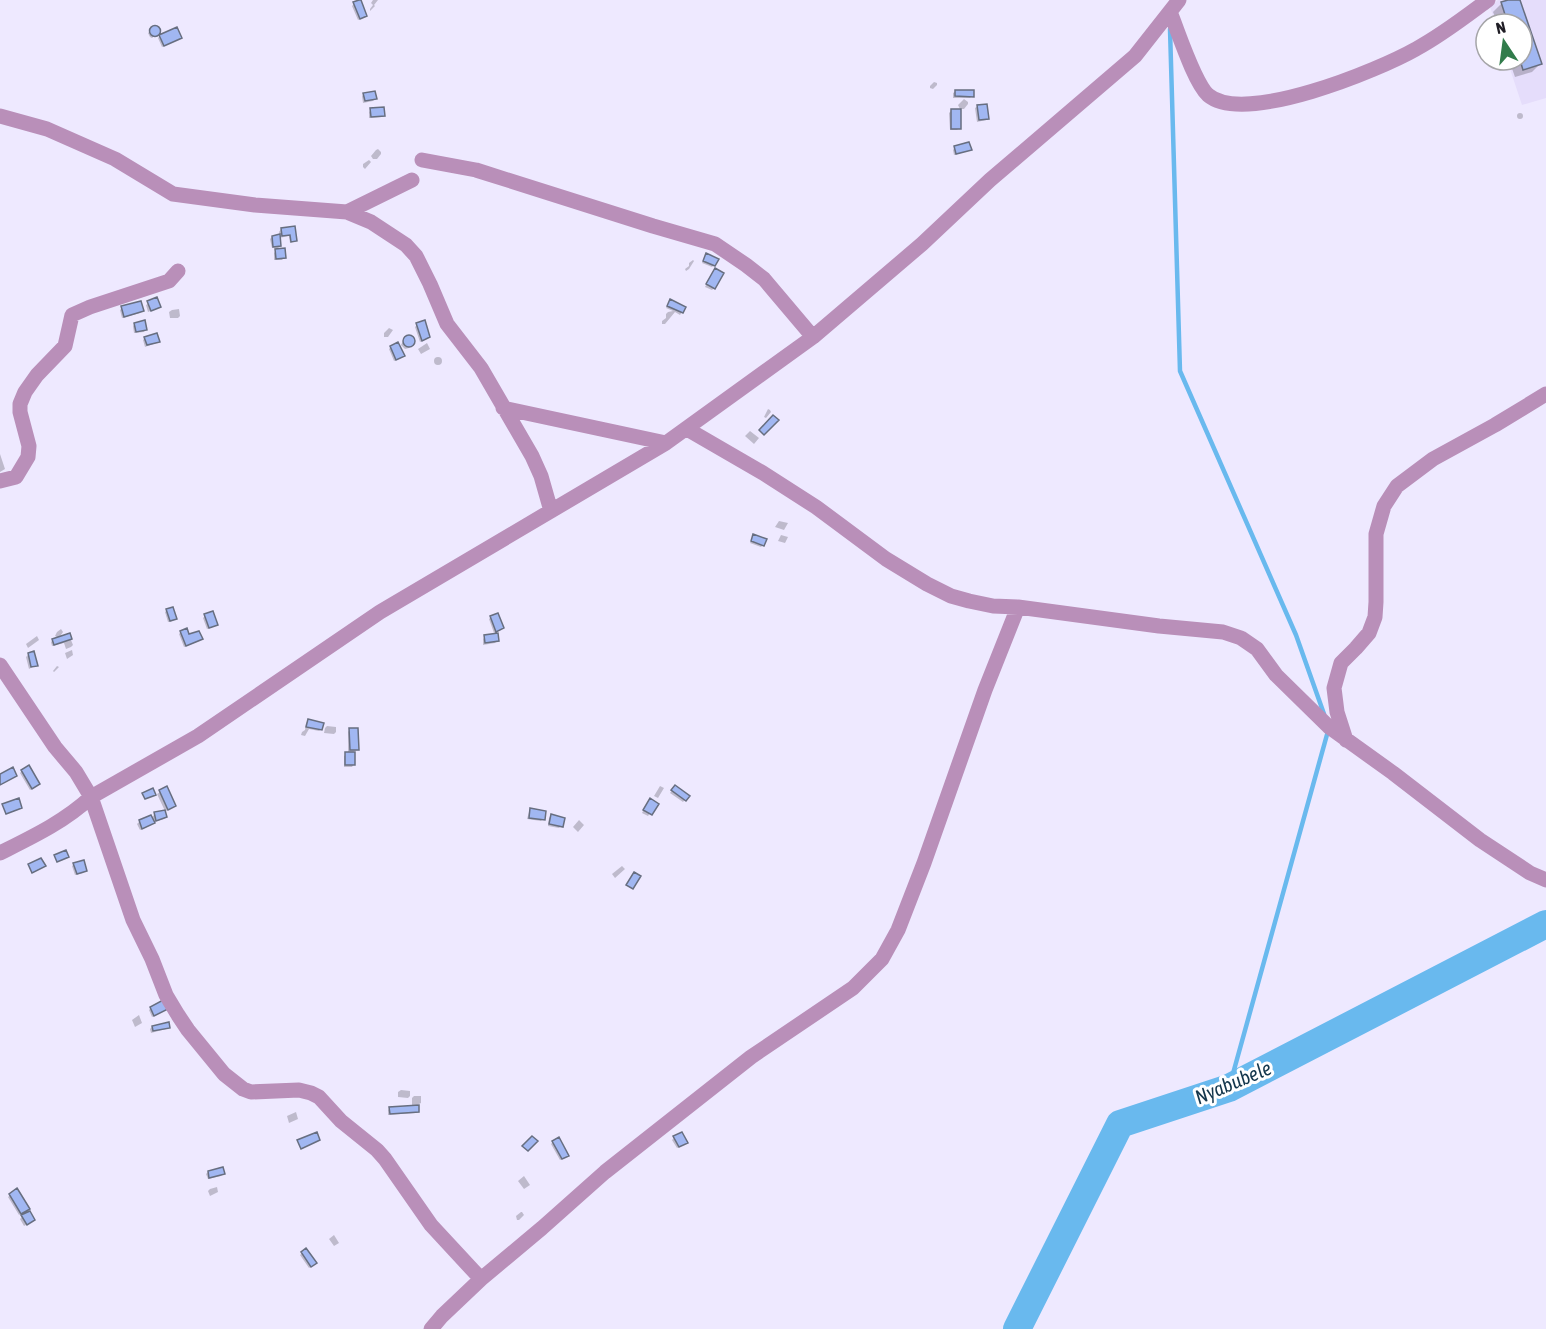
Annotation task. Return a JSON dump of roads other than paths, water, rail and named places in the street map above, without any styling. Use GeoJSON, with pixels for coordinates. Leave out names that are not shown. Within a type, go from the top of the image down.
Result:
{"type":"FeatureCollection","features":[{"type":"Feature","properties":{"kind":"street"},"geometry":{"type":"LineString","coordinates":[[1174,6],[1198,81],[1208,95],[1220,102],[1241,105],[1304,95],[1380,67],[1440,35],[1488,0]]}},
{"type":"Feature","properties":{"kind":"street"},"geometry":{"type":"LineString","coordinates":[[0,853],[36,836],[64,819],[91,797],[198,736],[380,612],[687,429],[813,337],[922,244],[990,180],[1135,56],[1174,6]]}},
{"type":"Feature","properties":{"kind":"street"},"geometry":{"type":"LineString","coordinates":[[0,116],[47,129],[115,159],[173,194],[255,205],[347,212],[371,222],[406,245],[416,256],[447,324],[481,368],[532,456],[542,476],[551,511]]}},
{"type":"Feature","properties":{"kind":"street"},"geometry":{"type":"LineString","coordinates":[[422,160],[476,170],[715,244],[764,279],[813,337]]}},
{"type":"Feature","properties":{"kind":"street"},"geometry":{"type":"LineString","coordinates":[[347,212],[412,180]]}},
{"type":"Feature","properties":{"kind":"street"},"geometry":{"type":"LineString","coordinates":[[0,481],[16,477],[28,457],[29,446],[20,404],[37,375],[65,346],[72,315],[169,281],[178,271]]}},
{"type":"Feature","properties":{"kind":"street"},"geometry":{"type":"LineString","coordinates":[[1346,740],[1337,712],[1334,688],[1341,663],[1369,633],[1375,617],[1376,534],[1384,506],[1397,486],[1433,459],[1546,394]]}},
{"type":"Feature","properties":{"kind":"street"},"geometry":{"type":"LineString","coordinates":[[503,408],[666,443]]}},
{"type":"Feature","properties":{"kind":"street"},"geometry":{"type":"LineString","coordinates":[[687,429],[763,473],[816,507],[867,546],[927,584],[951,596],[993,606],[1223,632],[1240,638],[1257,649],[1276,675],[1329,727],[1480,840],[1530,873],[1546,880]]}},
{"type":"Feature","properties":{"kind":"street"},"geometry":{"type":"LineString","coordinates":[[431,1329],[481,1279],[605,1172],[751,1057],[853,988],[882,959],[898,930],[920,874],[985,690],[1018,608]]}},
{"type":"Feature","properties":{"kind":"street"},"geometry":{"type":"LineString","coordinates":[[0,665],[49,738],[76,772],[91,797],[133,921],[166,994],[188,1030],[224,1074],[243,1089],[251,1092],[299,1090],[319,1097],[340,1120],[385,1158],[431,1225],[481,1279]]}},
{"type":"Feature","properties":{"kind":"waterway"},"geometry":{"type":"LineString","coordinates":[[1170,29],[1180,371],[1296,635],[1324,714]]}},
{"type":"Feature","properties":{"kind":"waterway"},"geometry":{"type":"LineString","coordinates":[[1229,1088],[1328,731]]}},
{"type":"Feature","properties":{"kind":"waterway","name":"Nyabubele"},"geometry":{"type":"LineString","coordinates":[[1017,1329],[1120,1124],[1229,1088],[1546,924]]}}]}
